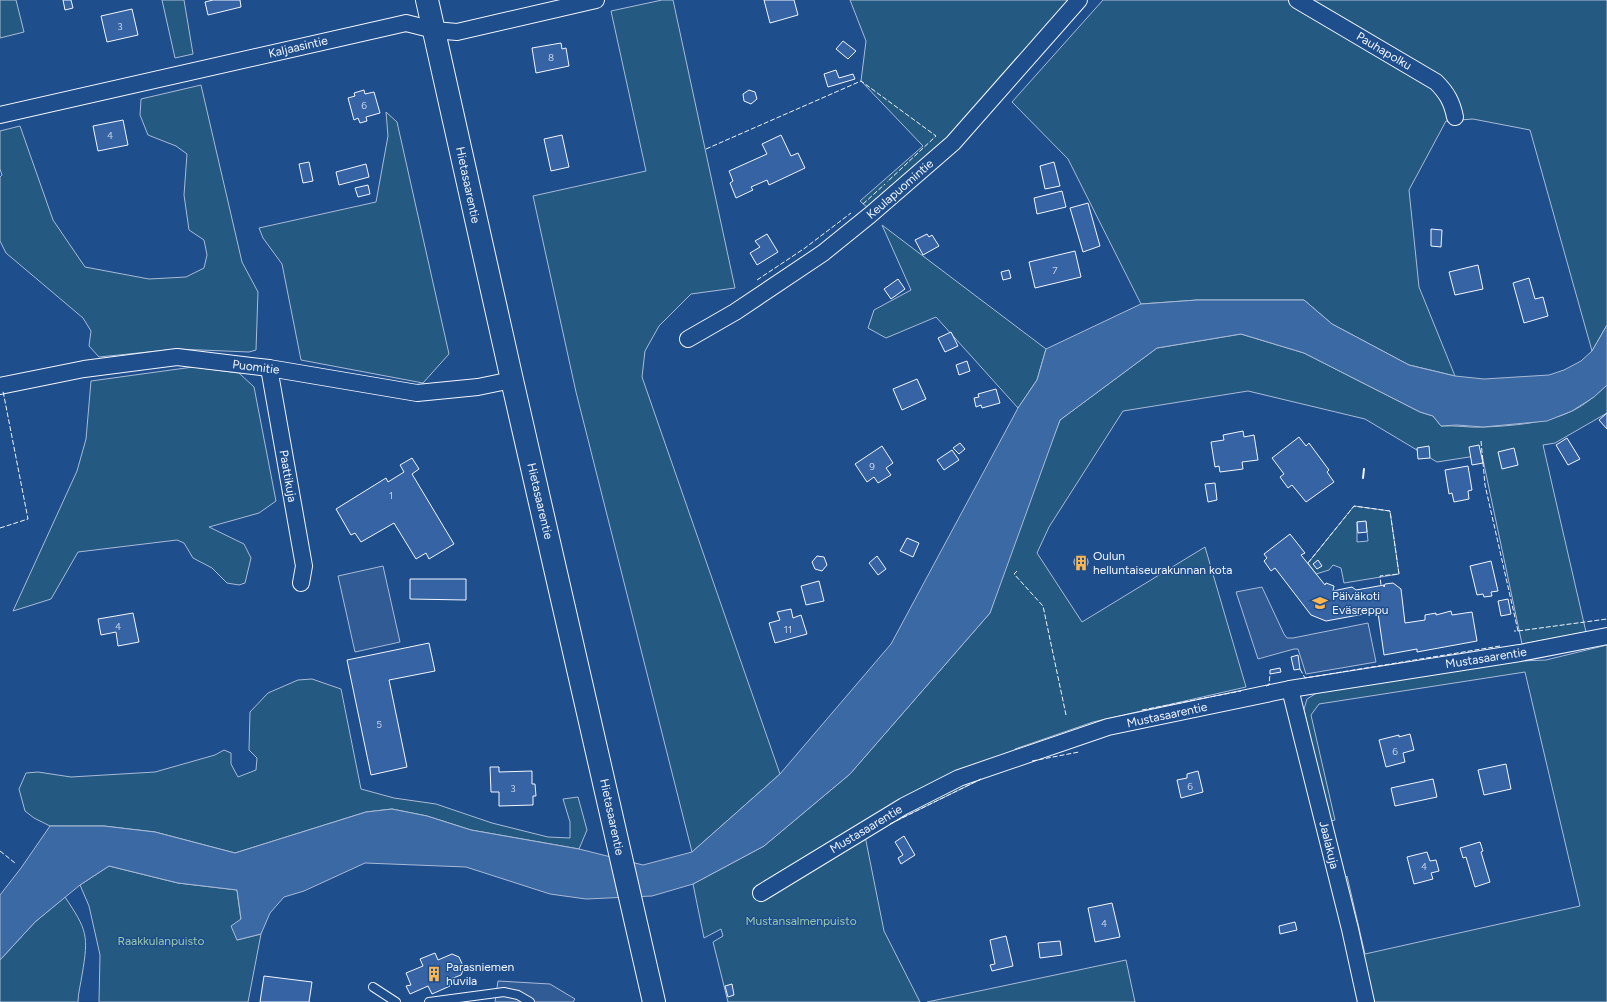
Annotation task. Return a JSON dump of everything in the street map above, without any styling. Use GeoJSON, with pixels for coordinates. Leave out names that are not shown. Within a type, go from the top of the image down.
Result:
{"type":"FeatureCollection","features":[{"type":"Feature","properties":{"kind":"street","name":"Hietasaarentie"},"geometry":{"type":"LineString","coordinates":[[427,0],[654,1002]]}},
{"type":"Feature","properties":{"kind":"street","name":"Kaljaasintie"},"geometry":{"type":"LineString","coordinates":[[0,115],[400,24],[406,23],[434,30],[457,32],[596,0]]}},
{"type":"Feature","properties":{"kind":"street","name":"Keulapuomintie"},"geometry":{"type":"LineString","coordinates":[[688,339],[735,312],[823,253],[870,216],[953,143],[1080,0]]}},
{"type":"Feature","properties":{"kind":"street","name":"Pauhapolku"},"geometry":{"type":"LineString","coordinates":[[1297,0],[1436,82],[1452,102],[1456,117]]}},
{"type":"Feature","properties":{"kind":"street","name":"Puomitie"},"geometry":{"type":"LineString","coordinates":[[0,386],[84,369],[177,357],[269,368],[417,393],[478,388],[512,380]]}},
{"type":"Feature","properties":{"kind":"street","name":"Paattikuja"},"geometry":{"type":"LineString","coordinates":[[269,368],[304,566],[301,583]]}},
{"type":"Feature","properties":{"kind":"street","name":"Mustasaarentie"},"geometry":{"type":"LineString","coordinates":[[761,893],[904,806],[959,778],[1108,727],[1290,688],[1520,653],[1607,636]]}},
{"type":"Feature","properties":{"kind":"street","name":"Jaalakuja"},"geometry":{"type":"LineString","coordinates":[[1290,688],[1344,906],[1366,1002]]}},
{"type":"Feature","properties":{"kind":"lane"},"geometry":{"type":"LineString","coordinates":[[373,987],[396,1002]]}},
{"type":"Feature","properties":{"kind":"lane"},"geometry":{"type":"LineString","coordinates":[[429,1002],[504,992],[518,995],[530,1002]]}},
{"type":"Feature","properties":{"kind":"green space"},"geometry":{"type":"Polygon","coordinates":[[[0,0],[16,0],[24,32],[0,38],[0,0]]]}},
{"type":"Feature","properties":{"kind":"green space"},"geometry":{"type":"Polygon","coordinates":[[[162,0],[184,0],[193,54],[175,58],[162,0]]]}},
{"type":"Feature","properties":{"kind":"green space"},"geometry":{"type":"Polygon","coordinates":[[[662,0],[673,0],[735,288],[691,294],[659,326],[645,351],[642,377],[780,774],[692,852],[576,392],[533,196],[646,171],[611,11],[662,0]]]}},
{"type":"Feature","properties":{"kind":"green space"},"geometry":{"type":"Polygon","coordinates":[[[850,0],[1072,0],[944,141],[869,209],[860,201],[923,146],[861,81],[866,41],[850,0]]]}},
{"type":"Feature","properties":{"kind":"green space"},"geometry":{"type":"Polygon","coordinates":[[[1103,0],[1607,0],[1607,325],[1592,351],[1530,130],[1473,119],[1446,121],[1409,190],[1419,287],[1455,376],[1409,365],[1332,324],[1304,300],[1197,300],[1141,304],[1068,159],[1012,102],[1103,0]]]}},
{"type":"Feature","properties":{"kind":"green space"},"geometry":{"type":"Polygon","coordinates":[[[201,85],[242,262],[258,292],[256,350],[249,352],[177,349],[99,357],[89,346],[91,331],[83,318],[6,253],[0,241],[0,177],[2,175],[0,169],[0,131],[20,126],[53,220],[85,267],[149,279],[186,277],[204,268],[207,255],[204,240],[189,230],[184,195],[187,154],[176,146],[148,135],[140,115],[141,99],[201,85]]]}},
{"type":"Feature","properties":{"kind":"green space"},"geometry":{"type":"Polygon","coordinates":[[[386,112],[397,122],[449,354],[423,383],[301,360],[282,264],[263,238],[259,228],[376,202],[388,136],[386,112]]]}},
{"type":"Feature","properties":{"kind":"green space"},"geometry":{"type":"Polygon","coordinates":[[[882,225],[1046,349],[1037,380],[1018,408],[936,317],[886,338],[868,328],[874,310],[911,290],[882,225]]]}},
{"type":"Feature","properties":{"kind":"green space","name":"Mustansalmenpuisto"},"geometry":{"type":"Polygon","coordinates":[[[1241,334],[1304,353],[1420,412],[1433,416],[1441,426],[1506,426],[1541,421],[1572,411],[1595,396],[1607,385],[1607,413],[1555,443],[1543,445],[1586,632],[1522,644],[1482,455],[1437,462],[1365,419],[1248,391],[1123,411],[1049,527],[1037,553],[1082,622],[1205,547],[1246,687],[1093,722],[1015,749],[1019,764],[1008,766],[865,836],[884,931],[920,1002],[728,1002],[713,942],[723,936],[721,929],[704,938],[693,884],[764,846],[850,774],[990,613],[1018,524],[1060,420],[1157,348],[1241,334]]]}},
{"type":"Feature","properties":{"kind":"green space"},"geometry":{"type":"Polygon","coordinates":[[[193,367],[239,373],[254,387],[276,501],[259,513],[209,527],[244,544],[251,558],[245,583],[239,585],[227,583],[212,568],[193,558],[184,543],[177,540],[78,552],[51,599],[13,611],[77,471],[86,439],[91,381],[193,367]]]}},
{"type":"Feature","properties":{"kind":"green space"},"geometry":{"type":"Polygon","coordinates":[[[1354,506],[1390,511],[1399,574],[1344,583],[1341,568],[1333,565],[1329,570],[1316,574],[1308,563],[1354,506]],[[1357,522],[1357,542],[1368,541],[1366,522],[1357,522]]]}},
{"type":"Feature","properties":{"kind":"green space"},"geometry":{"type":"Polygon","coordinates":[[[1607,645],[1607,1002],[1371,1002],[1342,882],[1347,876],[1365,954],[1580,906],[1525,672],[1319,704],[1311,715],[1335,820],[1331,821],[1328,819],[1304,709],[1307,699],[1323,689],[1521,661],[1546,660],[1607,645]]]}},
{"type":"Feature","properties":{"kind":"green space"},"geometry":{"type":"Polygon","coordinates":[[[312,679],[341,689],[361,789],[394,798],[436,804],[492,823],[548,837],[570,838],[570,822],[563,799],[578,797],[587,830],[579,849],[471,830],[427,816],[392,809],[366,812],[235,853],[155,832],[104,826],[50,826],[34,818],[25,811],[19,789],[26,773],[38,772],[71,777],[155,772],[215,755],[224,750],[231,753],[231,764],[238,777],[256,770],[257,758],[249,750],[250,712],[268,693],[298,680],[312,679]]]}},
{"type":"Feature","properties":{"kind":"green space","name":"Raakkulanpuisto"},"geometry":{"type":"Polygon","coordinates":[[[109,866],[178,883],[237,890],[241,920],[237,940],[261,934],[248,1002],[99,1002],[100,955],[89,906],[80,885],[109,866]]]}},
{"type":"Feature","properties":{"kind":"green space"},"geometry":{"type":"Polygon","coordinates":[[[65,897],[78,917],[82,926],[85,941],[84,962],[78,1002],[0,1002],[0,960],[35,922],[65,897]]]}},
{"type":"Feature","properties":{"kind":"green space"},"geometry":{"type":"Polygon","coordinates":[[[1126,960],[1135,1002],[927,1002],[1126,960]]]}},
{"type":"Feature","properties":{"kind":"shaded area"},"geometry":{"type":"Polygon","coordinates":[[[1197,300],[1304,300],[1332,324],[1409,365],[1455,376],[1484,379],[1549,375],[1564,370],[1581,361],[1592,351],[1607,325],[1607,385],[1594,397],[1572,411],[1547,421],[1483,427],[1457,425],[1441,426],[1433,416],[1420,412],[1304,353],[1241,334],[1157,348],[1060,420],[990,613],[850,774],[764,846],[693,884],[652,896],[586,899],[550,894],[466,867],[365,863],[304,891],[284,897],[270,913],[261,934],[237,940],[231,926],[241,919],[237,890],[178,883],[109,866],[80,885],[35,922],[0,960],[0,895],[50,826],[104,826],[155,832],[235,853],[366,812],[392,809],[427,816],[471,830],[579,849],[643,865],[692,852],[780,774],[891,644],[1018,408],[1037,380],[1046,349],[1141,304],[1197,300]]]}},
{"type":"Feature","properties":{"kind":"shaded area"},"geometry":{"type":"Polygon","coordinates":[[[383,566],[400,642],[355,652],[338,576],[383,566]]]}},
{"type":"Feature","properties":{"kind":"shaded area"},"geometry":{"type":"Polygon","coordinates":[[[1262,587],[1287,638],[1368,623],[1376,662],[1306,674],[1298,649],[1258,659],[1236,592],[1262,587]]]}},
{"type":"Feature","properties":{"kind":"shaded area"},"geometry":{"type":"Polygon","coordinates":[[[498,981],[550,984],[575,999],[573,1002],[495,1002],[498,981]]]}},
{"type":"Feature","properties":{"kind":"building"},"geometry":{"type":"Polygon","coordinates":[[[63,0],[71,0],[73,8],[65,10],[63,0]]]}},
{"type":"Feature","properties":{"kind":"building"},"geometry":{"type":"Polygon","coordinates":[[[213,0],[240,0],[241,7],[208,15],[205,2],[213,0]]]}},
{"type":"Feature","properties":{"kind":"building"},"geometry":{"type":"Polygon","coordinates":[[[764,0],[794,0],[798,15],[770,23],[764,0]]]}},
{"type":"Feature","properties":{"kind":"building"},"geometry":{"type":"Polygon","coordinates":[[[132,9],[138,35],[107,42],[101,16],[132,9]]]}},
{"type":"Feature","properties":{"kind":"building"},"geometry":{"type":"Polygon","coordinates":[[[843,41],[856,51],[848,59],[836,49],[843,41]]]}},
{"type":"Feature","properties":{"kind":"building"},"geometry":{"type":"Polygon","coordinates":[[[561,43],[562,49],[566,48],[569,66],[536,73],[532,48],[561,43]]]}},
{"type":"Feature","properties":{"kind":"building"},"geometry":{"type":"Polygon","coordinates":[[[836,70],[839,78],[853,74],[855,79],[828,87],[824,74],[836,70]]]}},
{"type":"Feature","properties":{"kind":"building"},"geometry":{"type":"Polygon","coordinates":[[[364,90],[365,94],[374,92],[380,113],[366,117],[367,121],[360,123],[358,118],[354,120],[348,98],[355,96],[354,93],[364,90]]]}},
{"type":"Feature","properties":{"kind":"building"},"geometry":{"type":"Polygon","coordinates":[[[749,90],[755,92],[757,99],[751,104],[744,101],[743,94],[749,90]]]}},
{"type":"Feature","properties":{"kind":"building"},"geometry":{"type":"Polygon","coordinates":[[[123,120],[128,145],[98,151],[93,126],[123,120]]]}},
{"type":"Feature","properties":{"kind":"building"},"geometry":{"type":"Polygon","coordinates":[[[562,135],[569,167],[551,171],[544,139],[562,135]]]}},
{"type":"Feature","properties":{"kind":"building"},"geometry":{"type":"Polygon","coordinates":[[[781,135],[791,156],[798,153],[805,168],[769,185],[767,180],[751,187],[753,190],[736,198],[730,183],[733,181],[729,171],[767,154],[762,144],[781,135]]]}},
{"type":"Feature","properties":{"kind":"building"},"geometry":{"type":"Polygon","coordinates":[[[309,162],[313,181],[303,183],[299,164],[309,162]]]}},
{"type":"Feature","properties":{"kind":"building"},"geometry":{"type":"Polygon","coordinates":[[[1054,162],[1060,186],[1045,189],[1040,166],[1054,162]]]}},
{"type":"Feature","properties":{"kind":"building"},"geometry":{"type":"Polygon","coordinates":[[[366,164],[369,177],[339,185],[336,172],[366,164]]]}},
{"type":"Feature","properties":{"kind":"building"},"geometry":{"type":"Polygon","coordinates":[[[368,185],[370,194],[358,197],[355,188],[368,185]]]}},
{"type":"Feature","properties":{"kind":"building"},"geometry":{"type":"Polygon","coordinates":[[[1062,191],[1066,207],[1037,214],[1034,198],[1062,191]]]}},
{"type":"Feature","properties":{"kind":"building"},"geometry":{"type":"Polygon","coordinates":[[[1088,203],[1100,246],[1083,252],[1070,208],[1088,203]]]}},
{"type":"Feature","properties":{"kind":"building"},"geometry":{"type":"Polygon","coordinates":[[[1431,229],[1442,230],[1441,247],[1431,246],[1431,229]]]}},
{"type":"Feature","properties":{"kind":"building"},"geometry":{"type":"Polygon","coordinates":[[[767,234],[778,252],[757,265],[750,253],[760,247],[755,241],[767,234]]]}},
{"type":"Feature","properties":{"kind":"building"},"geometry":{"type":"Polygon","coordinates":[[[927,234],[929,237],[932,235],[939,246],[923,255],[915,240],[927,234]]]}},
{"type":"Feature","properties":{"kind":"building"},"geometry":{"type":"Polygon","coordinates":[[[1075,251],[1081,277],[1035,288],[1029,262],[1075,251]]]}},
{"type":"Feature","properties":{"kind":"building"},"geometry":{"type":"Polygon","coordinates":[[[1478,265],[1483,289],[1455,295],[1449,272],[1478,265]]]}},
{"type":"Feature","properties":{"kind":"building"},"geometry":{"type":"Polygon","coordinates":[[[1009,270],[1011,278],[1003,280],[1001,272],[1009,270]]]}},
{"type":"Feature","properties":{"kind":"building"},"geometry":{"type":"Polygon","coordinates":[[[1529,278],[1535,299],[1543,297],[1548,316],[1524,323],[1513,283],[1529,278]]]}},
{"type":"Feature","properties":{"kind":"building"},"geometry":{"type":"Polygon","coordinates":[[[898,279],[905,289],[891,299],[884,289],[898,279]]]}},
{"type":"Feature","properties":{"kind":"building"},"geometry":{"type":"Polygon","coordinates":[[[951,332],[958,346],[945,352],[938,338],[951,332]]]}},
{"type":"Feature","properties":{"kind":"building"},"geometry":{"type":"Polygon","coordinates":[[[967,361],[970,371],[959,375],[956,365],[967,361]]]}},
{"type":"Feature","properties":{"kind":"building"},"geometry":{"type":"Polygon","coordinates":[[[917,379],[926,399],[902,410],[893,389],[917,379]]]}},
{"type":"Feature","properties":{"kind":"building"},"geometry":{"type":"Polygon","coordinates":[[[996,389],[1000,403],[982,408],[981,405],[976,407],[974,398],[979,397],[978,394],[996,389]]]}},
{"type":"Feature","properties":{"kind":"building"},"geometry":{"type":"Polygon","coordinates":[[[1607,413],[1607,429],[1599,420],[1607,413]]]}},
{"type":"Feature","properties":{"kind":"building"},"geometry":{"type":"Polygon","coordinates":[[[1243,431],[1244,437],[1254,435],[1258,460],[1242,462],[1243,469],[1220,472],[1219,466],[1215,467],[1211,442],[1224,440],[1223,435],[1243,431]]]}},
{"type":"Feature","properties":{"kind":"building"},"geometry":{"type":"Polygon","coordinates":[[[1299,437],[1306,446],[1309,443],[1329,470],[1327,472],[1334,482],[1306,502],[1292,485],[1288,488],[1280,477],[1284,474],[1272,458],[1299,437]]]}},
{"type":"Feature","properties":{"kind":"building"},"geometry":{"type":"Polygon","coordinates":[[[1567,438],[1580,459],[1568,465],[1556,445],[1567,438]]]}},
{"type":"Feature","properties":{"kind":"building"},"geometry":{"type":"Polygon","coordinates":[[[960,443],[965,449],[959,454],[953,448],[960,443]]]}},
{"type":"Feature","properties":{"kind":"building"},"geometry":{"type":"Polygon","coordinates":[[[1479,445],[1483,463],[1472,465],[1469,447],[1479,445]]]}},
{"type":"Feature","properties":{"kind":"building"},"geometry":{"type":"Polygon","coordinates":[[[882,446],[893,463],[886,468],[891,475],[878,483],[874,477],[867,482],[855,464],[882,446]]]}},
{"type":"Feature","properties":{"kind":"building"},"geometry":{"type":"Polygon","coordinates":[[[1429,446],[1430,458],[1418,459],[1417,448],[1429,446]]]}},
{"type":"Feature","properties":{"kind":"building"},"geometry":{"type":"Polygon","coordinates":[[[1514,448],[1518,465],[1502,469],[1498,452],[1514,448]]]}},
{"type":"Feature","properties":{"kind":"building"},"geometry":{"type":"Polygon","coordinates":[[[952,450],[959,460],[944,470],[937,460],[952,450]]]}},
{"type":"Feature","properties":{"kind":"building"},"geometry":{"type":"Polygon","coordinates":[[[412,458],[419,469],[412,474],[454,544],[429,559],[426,553],[416,559],[394,523],[361,542],[355,533],[351,535],[336,509],[386,478],[388,482],[404,472],[400,465],[412,458]]]}},
{"type":"Feature","properties":{"kind":"building"},"geometry":{"type":"Polygon","coordinates":[[[1468,466],[1472,490],[1468,491],[1469,499],[1454,502],[1452,493],[1449,494],[1445,470],[1468,466]]]}},
{"type":"Feature","properties":{"kind":"building"},"geometry":{"type":"Polygon","coordinates":[[[1215,483],[1217,500],[1208,502],[1205,484],[1215,483]]]}},
{"type":"Feature","properties":{"kind":"building"},"geometry":{"type":"Polygon","coordinates":[[[1366,521],[1367,532],[1358,533],[1357,522],[1366,521]]]}},
{"type":"Feature","properties":{"kind":"building"},"geometry":{"type":"Polygon","coordinates":[[[1290,534],[1305,553],[1301,555],[1325,585],[1326,583],[1334,586],[1333,591],[1352,587],[1356,590],[1384,585],[1384,587],[1385,584],[1393,583],[1401,589],[1405,623],[1425,620],[1425,615],[1436,613],[1436,615],[1451,611],[1452,615],[1472,612],[1477,641],[1417,652],[1417,649],[1384,655],[1378,613],[1375,612],[1326,621],[1311,615],[1275,568],[1271,571],[1264,561],[1267,558],[1264,554],[1290,534]]]}},
{"type":"Feature","properties":{"kind":"building"},"geometry":{"type":"Polygon","coordinates":[[[907,538],[919,543],[913,557],[900,551],[907,538]]]}},
{"type":"Feature","properties":{"kind":"building","name":"Oulun helluntaiseurakunnan kota"},"geometry":{"type":"Polygon","coordinates":[[[1081,555],[1086,557],[1088,562],[1086,567],[1081,569],[1076,567],[1074,562],[1076,557],[1081,555]]]}},
{"type":"Feature","properties":{"kind":"building"},"geometry":{"type":"Polygon","coordinates":[[[817,556],[824,557],[827,565],[822,571],[815,569],[812,562],[817,556]]]}},
{"type":"Feature","properties":{"kind":"building"},"geometry":{"type":"Polygon","coordinates":[[[877,556],[886,569],[878,575],[869,563],[877,556]]]}},
{"type":"Feature","properties":{"kind":"building"},"geometry":{"type":"Polygon","coordinates":[[[1318,560],[1322,566],[1317,569],[1313,564],[1318,560]]]}},
{"type":"Feature","properties":{"kind":"building"},"geometry":{"type":"Polygon","coordinates":[[[1491,561],[1498,591],[1491,592],[1492,596],[1484,597],[1483,594],[1477,595],[1470,566],[1491,561]]]}},
{"type":"Feature","properties":{"kind":"building"},"geometry":{"type":"Polygon","coordinates":[[[410,579],[466,579],[466,600],[410,599],[410,579]]]}},
{"type":"Feature","properties":{"kind":"building"},"geometry":{"type":"Polygon","coordinates":[[[819,581],[824,601],[806,605],[801,586],[819,581]]]}},
{"type":"Feature","properties":{"kind":"building"},"geometry":{"type":"Polygon","coordinates":[[[1508,599],[1511,614],[1501,616],[1498,601],[1508,599]]]}},
{"type":"Feature","properties":{"kind":"building"},"geometry":{"type":"Polygon","coordinates":[[[791,609],[793,618],[801,615],[807,634],[775,643],[769,623],[780,620],[777,612],[791,609]]]}},
{"type":"Feature","properties":{"kind":"building"},"geometry":{"type":"Polygon","coordinates":[[[133,613],[139,642],[118,646],[116,632],[101,635],[98,619],[133,613]]]}},
{"type":"Feature","properties":{"kind":"building"},"geometry":{"type":"Polygon","coordinates":[[[429,643],[435,671],[389,680],[407,767],[371,775],[347,660],[429,643]]]}},
{"type":"Feature","properties":{"kind":"building"},"geometry":{"type":"Polygon","coordinates":[[[1298,655],[1300,669],[1294,670],[1291,657],[1298,655]]]}},
{"type":"Feature","properties":{"kind":"building"},"geometry":{"type":"Polygon","coordinates":[[[1280,668],[1281,672],[1270,674],[1270,670],[1280,668]]]}},
{"type":"Feature","properties":{"kind":"building"},"geometry":{"type":"Polygon","coordinates":[[[1410,734],[1414,750],[1403,753],[1405,762],[1386,767],[1379,740],[1410,734]]]}},
{"type":"Feature","properties":{"kind":"building"},"geometry":{"type":"Polygon","coordinates":[[[1506,764],[1511,789],[1484,795],[1478,770],[1506,764]]]}},
{"type":"Feature","properties":{"kind":"building"},"geometry":{"type":"Polygon","coordinates":[[[490,767],[499,767],[499,772],[532,771],[532,784],[535,784],[536,796],[533,796],[533,805],[499,806],[499,792],[491,792],[490,767]]]}},
{"type":"Feature","properties":{"kind":"building"},"geometry":{"type":"Polygon","coordinates":[[[1198,771],[1203,792],[1181,798],[1177,780],[1187,778],[1187,774],[1198,771]]]}},
{"type":"Feature","properties":{"kind":"building"},"geometry":{"type":"Polygon","coordinates":[[[1433,779],[1437,797],[1395,806],[1391,788],[1433,779]]]}},
{"type":"Feature","properties":{"kind":"building"},"geometry":{"type":"Polygon","coordinates":[[[904,836],[915,855],[901,864],[898,858],[903,855],[895,842],[904,836]]]}},
{"type":"Feature","properties":{"kind":"building"},"geometry":{"type":"Polygon","coordinates":[[[1480,842],[1483,851],[1481,852],[1490,882],[1475,887],[1466,857],[1463,858],[1460,848],[1480,842]]]}},
{"type":"Feature","properties":{"kind":"building"},"geometry":{"type":"Polygon","coordinates":[[[1427,852],[1430,861],[1436,860],[1439,871],[1431,873],[1433,879],[1414,884],[1407,857],[1427,852]]]}},
{"type":"Feature","properties":{"kind":"building"},"geometry":{"type":"Polygon","coordinates":[[[1112,903],[1120,937],[1095,942],[1088,908],[1112,903]]]}},
{"type":"Feature","properties":{"kind":"building"},"geometry":{"type":"Polygon","coordinates":[[[1295,922],[1297,930],[1280,934],[1279,926],[1295,922]]]}},
{"type":"Feature","properties":{"kind":"building"},"geometry":{"type":"Polygon","coordinates":[[[1006,936],[1013,966],[992,971],[990,965],[995,964],[990,940],[1006,936]]]}},
{"type":"Feature","properties":{"kind":"building"},"geometry":{"type":"Polygon","coordinates":[[[1060,941],[1062,955],[1040,958],[1038,943],[1060,941]]]}},
{"type":"Feature","properties":{"kind":"building","name":"Parasniemen huvila"},"geometry":{"type":"Polygon","coordinates":[[[435,953],[438,960],[452,954],[459,957],[464,968],[461,975],[448,980],[450,986],[432,994],[428,986],[410,994],[406,986],[411,985],[406,973],[423,966],[420,959],[435,953]]]}},
{"type":"Feature","properties":{"kind":"building"},"geometry":{"type":"Polygon","coordinates":[[[264,976],[312,982],[309,1002],[260,1002],[264,976]]]}},
{"type":"Feature","properties":{"kind":"building"},"geometry":{"type":"Polygon","coordinates":[[[732,984],[734,995],[728,997],[725,986],[732,984]]]}},
{"type":"Feature","properties":{"kind":"fence"},"geometry":{"type":"LineString","coordinates":[[706,149],[861,81],[936,136],[887,182]]}},
{"type":"Feature","properties":{"kind":"fence"},"geometry":{"type":"LineString","coordinates":[[863,204],[885,184]]}},
{"type":"Feature","properties":{"kind":"fence"},"geometry":{"type":"LineString","coordinates":[[757,280],[805,248],[851,213]]}},
{"type":"Feature","properties":{"kind":"fence"},"geometry":{"type":"LineString","coordinates":[[0,528],[28,519],[3,391]]}},
{"type":"Feature","properties":{"kind":"fence"},"geometry":{"type":"LineString","coordinates":[[1481,441],[1485,485],[1518,631],[1514,631]]}},
{"type":"Feature","properties":{"kind":"fence"},"geometry":{"type":"LineString","coordinates":[[1308,563],[1354,506],[1390,511],[1399,574],[1380,576],[1381,585]]}},
{"type":"Feature","properties":{"kind":"fence"},"geometry":{"type":"LineString","coordinates":[[1017,571],[1014,574],[1043,606],[1066,715]]}},
{"type":"Feature","properties":{"kind":"fence"},"geometry":{"type":"LineString","coordinates":[[1518,631],[1607,619]]}},
{"type":"Feature","properties":{"kind":"fence"},"geometry":{"type":"LineString","coordinates":[[1300,669],[1305,678],[1500,646]]}},
{"type":"Feature","properties":{"kind":"fence"},"geometry":{"type":"LineString","coordinates":[[1266,686],[1269,685],[1270,674]]}},
{"type":"Feature","properties":{"kind":"fence"},"geometry":{"type":"LineString","coordinates":[[1142,710],[1241,691]]}},
{"type":"Feature","properties":{"kind":"fence"},"geometry":{"type":"LineString","coordinates":[[1032,761],[1079,752]]}},
{"type":"Feature","properties":{"kind":"fence"},"geometry":{"type":"LineString","coordinates":[[890,824],[981,779]]}},
{"type":"Feature","properties":{"kind":"fence"},"geometry":{"type":"LineString","coordinates":[[0,851],[15,863]]}},
{"type":"Feature","properties":{"kind":"wall"},"geometry":{"type":"LineString","coordinates":[[1363,478],[1364,469]]}},
{"type":"Feature","properties":{"kind":"place","name":"Oulun helluntaiseurakunnan kota"},"geometry":{"type":"Point","coordinates":[1081,563]}},
{"type":"Feature","properties":{"kind":"place","name":"Päiväkoti Eväsreppu"},"geometry":{"type":"Point","coordinates":[1320,603]}},
{"type":"Feature","properties":{"kind":"place","name":"Parasniemen huvila"},"geometry":{"type":"Point","coordinates":[434,974]}}]}
